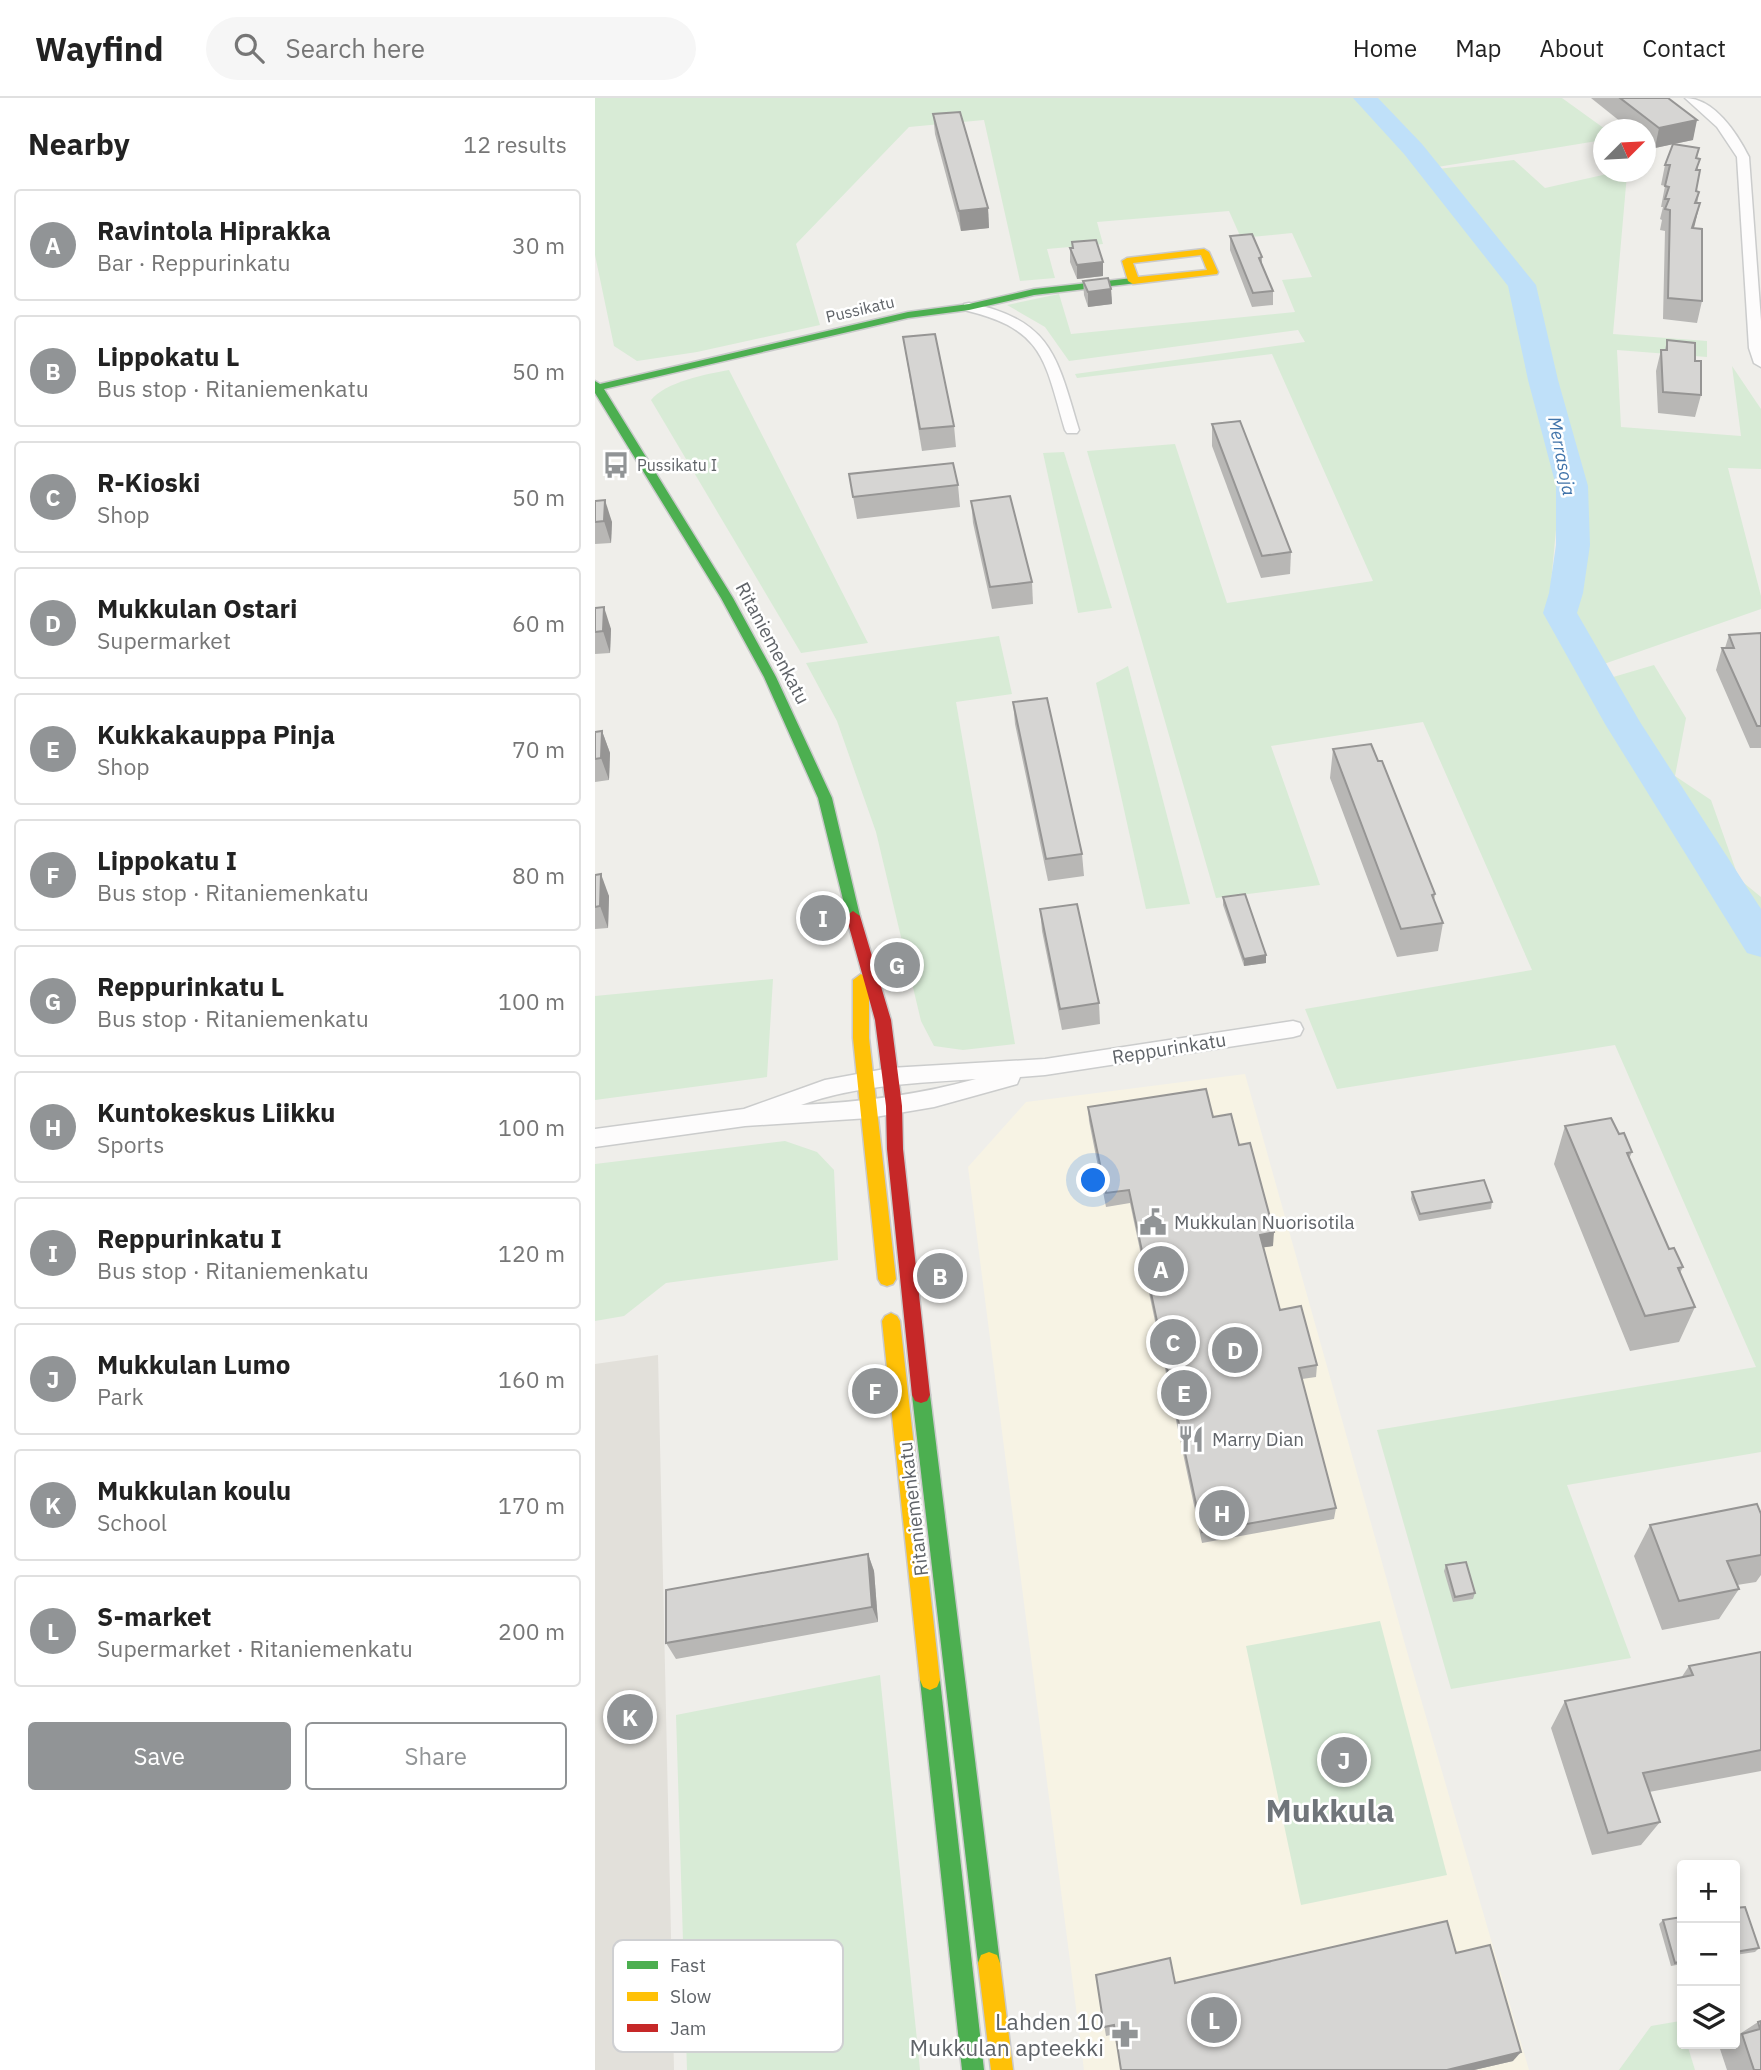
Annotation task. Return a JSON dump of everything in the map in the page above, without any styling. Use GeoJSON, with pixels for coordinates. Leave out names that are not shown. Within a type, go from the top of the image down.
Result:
{"type":"FeatureCollection","features":[{"type":"Feature","properties":{"kind":"street"},"geometry":{"type":"LineString","coordinates":[[1691,98],[1720,121],[1738,145],[1743,157],[1756,348],[1761,363]]}},
{"type":"Feature","properties":{"kind":"street","name":"Pussikatu"},"geometry":{"type":"LineString","coordinates":[[596,387],[908,315],[969,307],[1034,292],[1134,281],[1213,272],[1204,252],[1127,261],[1134,281]]}},
{"type":"Feature","properties":{"kind":"street"},"geometry":{"type":"LineString","coordinates":[[969,307],[996,312],[1031,332],[1054,370],[1072,430]]}},
{"type":"Feature","properties":{"kind":"street","name":"Ritaniemenkatu"},"geometry":{"type":"LineString","coordinates":[[596,387],[727,598],[770,677],[825,798],[860,944],[883,1020],[894,1106],[896,1160],[909,1298],[1003,2070]]}},
{"type":"Feature","properties":{"kind":"street","name":"Ritaniemenkatu"},"geometry":{"type":"LineString","coordinates":[[860,944],[861,1038],[865,1080],[973,2070]]}},
{"type":"Feature","properties":{"kind":"street","name":"Reppurinkatu"},"geometry":{"type":"LineString","coordinates":[[745,1117],[825,1088],[865,1080],[890,1076],[1045,1067],[1293,1029]]}},
{"type":"Feature","properties":{"kind":"street","name":"Reppurinkatu"},"geometry":{"type":"LineString","coordinates":[[745,1117],[869,1110],[894,1106],[979,1088],[1045,1067]]}},
{"type":"Feature","properties":{"kind":"street"},"geometry":{"type":"LineString","coordinates":[[595,1138],[745,1117]]}},
{"type":"Feature","properties":{"kind":"shaded area"},"geometry":{"type":"Polygon","coordinates":[[[1245,1074],[1406,1648],[1529,2070],[1084,2070],[968,1167],[1026,1102],[1245,1074]]]}},
{"type":"Feature","properties":{"kind":"shaded area"},"geometry":{"type":"Polygon","coordinates":[[[658,1355],[671,1940],[613,1940],[613,2052],[674,2052],[674,2070],[595,2070],[595,1364],[658,1355]]]}},
{"type":"Feature","properties":{"kind":"green space"},"geometry":{"type":"Polygon","coordinates":[[[595,98],[1562,98],[1593,120],[1593,142],[1419,170],[1512,287],[1560,487],[1548,615],[1586,685],[1654,665],[1686,718],[1675,776],[1711,800],[1739,879],[1761,897],[1761,1452],[1567,1485],[1631,1658],[1451,1689],[1377,1430],[1756,1367],[1615,1045],[1337,1089],[1305,1009],[1532,970],[1423,722],[1271,746],[1320,885],[1216,898],[1087,451],[1175,444],[1227,603],[1373,581],[1272,354],[1077,378],[1075,374],[1305,342],[1298,330],[1069,361],[1045,327],[1007,305],[1059,294],[1071,334],[1295,312],[1282,280],[1312,277],[1292,233],[1241,238],[1229,211],[1097,222],[1103,244],[1047,249],[1055,278],[1020,281],[984,120],[909,127],[796,244],[820,325],[697,352],[637,361],[614,346],[595,255],[595,98]]]}},
{"type":"Feature","properties":{"kind":"green space"},"geometry":{"type":"Polygon","coordinates":[[[1514,160],[1545,188],[1593,177],[1593,182],[1626,182],[1613,334],[1707,341],[1707,357],[1617,350],[1621,427],[1741,436],[1732,366],[1761,409],[1761,469],[1728,468],[1761,596],[1761,609],[1601,665],[1570,612],[1582,514],[1581,486],[1530,283],[1438,169],[1514,160]]]}},
{"type":"Feature","properties":{"kind":"green space"},"geometry":{"type":"Polygon","coordinates":[[[729,370],[868,643],[801,653],[651,400],[676,384],[729,370]]]}},
{"type":"Feature","properties":{"kind":"green space"},"geometry":{"type":"Polygon","coordinates":[[[1064,452],[1112,608],[1078,613],[1043,453],[1064,452]]]}},
{"type":"Feature","properties":{"kind":"green space"},"geometry":{"type":"Polygon","coordinates":[[[999,636],[1012,694],[956,702],[1015,1044],[963,1050],[934,1046],[921,1021],[876,832],[837,721],[806,663],[999,636]]]}},
{"type":"Feature","properties":{"kind":"green space"},"geometry":{"type":"Polygon","coordinates":[[[1128,666],[1190,904],[1146,909],[1096,683],[1128,666]]]}},
{"type":"Feature","properties":{"kind":"green space"},"geometry":{"type":"Polygon","coordinates":[[[773,979],[767,1077],[595,1100],[595,996],[773,979]]]}},
{"type":"Feature","properties":{"kind":"green space"},"geometry":{"type":"Polygon","coordinates":[[[785,1141],[817,1152],[834,1170],[838,1260],[666,1283],[624,1316],[595,1321],[595,1164],[785,1141]]]}},
{"type":"Feature","properties":{"kind":"green space"},"geometry":{"type":"Polygon","coordinates":[[[1380,1621],[1447,1875],[1301,1905],[1246,1646],[1380,1621]]]}},
{"type":"Feature","properties":{"kind":"green space"},"geometry":{"type":"Polygon","coordinates":[[[880,1675],[920,2070],[687,2070],[686,2052],[843,2052],[843,1940],[683,1940],[676,1715],[880,1675]]]}},
{"type":"Feature","properties":{"kind":"green space"},"geometry":{"type":"Polygon","coordinates":[[[1677,2022],[1677,2049],[1689,2049],[1695,2070],[1619,2070],[1651,2026],[1677,2022]]]}},
{"type":"Feature","properties":{"kind":"building"},"geometry":{"type":"Polygon","coordinates":[[[1620,98],[1668,98],[1697,120],[1659,128],[1656,126],[1656,119],[1647,119],[1620,98]]]}},
{"type":"Feature","properties":{"kind":"building"},"geometry":{"type":"Polygon","coordinates":[[[960,112],[988,208],[959,211],[933,114],[960,112]]]}},
{"type":"Feature","properties":{"kind":"building"},"geometry":{"type":"Polygon","coordinates":[[[1673,144],[1699,148],[1696,158],[1700,159],[1696,170],[1700,170],[1696,191],[1699,192],[1695,203],[1700,203],[1692,228],[1702,229],[1702,301],[1668,298],[1670,210],[1665,209],[1669,199],[1665,199],[1669,187],[1665,186],[1670,165],[1665,165],[1673,144]]]}},
{"type":"Feature","properties":{"kind":"building"},"geometry":{"type":"Polygon","coordinates":[[[1252,234],[1273,291],[1253,293],[1230,236],[1252,234]]]}},
{"type":"Feature","properties":{"kind":"building"},"geometry":{"type":"Polygon","coordinates":[[[1096,240],[1103,262],[1077,265],[1070,248],[1073,248],[1072,242],[1096,240]]]}},
{"type":"Feature","properties":{"kind":"building"},"geometry":{"type":"Polygon","coordinates":[[[1108,278],[1111,289],[1088,292],[1083,281],[1108,278]]]}},
{"type":"Feature","properties":{"kind":"building"},"geometry":{"type":"Polygon","coordinates":[[[935,334],[954,426],[920,429],[903,337],[935,334]]]}},
{"type":"Feature","properties":{"kind":"building"},"geometry":{"type":"Polygon","coordinates":[[[1667,340],[1695,343],[1695,361],[1701,361],[1701,395],[1663,392],[1661,350],[1667,350],[1667,340]]]}},
{"type":"Feature","properties":{"kind":"building"},"geometry":{"type":"Polygon","coordinates":[[[1240,421],[1291,552],[1262,556],[1212,424],[1240,421]]]}},
{"type":"Feature","properties":{"kind":"building"},"geometry":{"type":"Polygon","coordinates":[[[953,463],[958,485],[853,497],[849,474],[953,463]]]}},
{"type":"Feature","properties":{"kind":"building"},"geometry":{"type":"Polygon","coordinates":[[[1010,496],[1032,582],[990,587],[971,501],[1010,496]]]}},
{"type":"Feature","properties":{"kind":"building"},"geometry":{"type":"Polygon","coordinates":[[[605,500],[604,521],[595,522],[595,501],[605,500]]]}},
{"type":"Feature","properties":{"kind":"building"},"geometry":{"type":"Polygon","coordinates":[[[604,607],[603,631],[595,632],[595,608],[604,607]]]}},
{"type":"Feature","properties":{"kind":"building"},"geometry":{"type":"Polygon","coordinates":[[[1761,633],[1761,726],[1757,726],[1722,648],[1734,648],[1729,635],[1761,633]]]}},
{"type":"Feature","properties":{"kind":"building"},"geometry":{"type":"Polygon","coordinates":[[[1047,698],[1082,854],[1046,859],[1013,702],[1047,698]]]}},
{"type":"Feature","properties":{"kind":"building"},"geometry":{"type":"Polygon","coordinates":[[[602,731],[601,758],[595,759],[595,732],[602,731]]]}},
{"type":"Feature","properties":{"kind":"building"},"geometry":{"type":"Polygon","coordinates":[[[1371,744],[1378,761],[1382,761],[1435,894],[1432,895],[1443,923],[1401,929],[1333,749],[1371,744]]]}},
{"type":"Feature","properties":{"kind":"building"},"geometry":{"type":"Polygon","coordinates":[[[601,874],[600,906],[595,907],[595,875],[601,874]]]}},
{"type":"Feature","properties":{"kind":"building"},"geometry":{"type":"Polygon","coordinates":[[[1245,894],[1266,955],[1244,959],[1223,897],[1245,894]]]}},
{"type":"Feature","properties":{"kind":"building"},"geometry":{"type":"Polygon","coordinates":[[[1077,904],[1099,1003],[1060,1009],[1040,909],[1077,904]]]}},
{"type":"Feature","properties":{"kind":"building"},"geometry":{"type":"Polygon","coordinates":[[[1206,1089],[1213,1117],[1231,1114],[1239,1145],[1250,1143],[1274,1232],[1260,1235],[1280,1310],[1301,1306],[1317,1365],[1299,1368],[1336,1508],[1202,1532],[1129,1190],[1106,1193],[1088,1107],[1206,1089]]]}},
{"type":"Feature","properties":{"kind":"building"},"geometry":{"type":"Polygon","coordinates":[[[1611,1118],[1619,1134],[1624,1133],[1632,1152],[1627,1153],[1669,1249],[1674,1248],[1683,1267],[1678,1268],[1695,1307],[1645,1316],[1565,1126],[1611,1118]]]}},
{"type":"Feature","properties":{"kind":"building"},"geometry":{"type":"Polygon","coordinates":[[[1484,1180],[1492,1202],[1420,1214],[1412,1192],[1484,1180]]]}},
{"type":"Feature","properties":{"kind":"building"},"geometry":{"type":"Polygon","coordinates":[[[1757,1504],[1761,1514],[1761,1555],[1727,1561],[1739,1589],[1679,1601],[1650,1525],[1757,1504]]]}},
{"type":"Feature","properties":{"kind":"building"},"geometry":{"type":"Polygon","coordinates":[[[868,1554],[872,1607],[666,1643],[666,1590],[868,1554]]]}},
{"type":"Feature","properties":{"kind":"building"},"geometry":{"type":"Polygon","coordinates":[[[1466,1562],[1475,1593],[1455,1597],[1446,1565],[1466,1562]]]}},
{"type":"Feature","properties":{"kind":"building"},"geometry":{"type":"Polygon","coordinates":[[[1761,1652],[1761,1750],[1643,1773],[1660,1822],[1608,1833],[1565,1701],[1693,1675],[1689,1666],[1761,1652]]]}},
{"type":"Feature","properties":{"kind":"building"},"geometry":{"type":"Polygon","coordinates":[[[1745,1907],[1759,1948],[1740,1951],[1740,1908],[1745,1907]]]}},
{"type":"Feature","properties":{"kind":"building"},"geometry":{"type":"Polygon","coordinates":[[[1677,1918],[1677,1962],[1675,1963],[1663,1920],[1677,1918]]]}},
{"type":"Feature","properties":{"kind":"building"},"geometry":{"type":"Polygon","coordinates":[[[1447,1921],[1456,1953],[1490,1945],[1521,2052],[1447,2070],[1121,2070],[1114,2025],[1104,2027],[1096,1975],[1170,1958],[1175,1983],[1447,1921]]]}},
{"type":"Feature","properties":{"kind":"building"},"geometry":{"type":"Polygon","coordinates":[[[1761,2021],[1761,2070],[1754,2070],[1742,2034],[1760,2029],[1758,2022],[1761,2021]]]}},
{"type":"Feature","properties":{"kind":"waterway","name":"Merrasoja"},"geometry":{"type":"LineString","coordinates":[[1365,98],[1413,149],[1522,285],[1543,380],[1572,486],[1573,545],[1566,593],[1560,613],[1623,724],[1761,942]]}},
{"type":"Feature","properties":{"kind":"traffic: fast"},"geometry":{"type":"LineString","coordinates":[[595,388],[908,315],[969,307],[1034,292],[1133,281]]}},
{"type":"Feature","properties":{"kind":"traffic: fast"},"geometry":{"type":"LineString","coordinates":[[595,384],[727,598],[770,677],[825,798],[853,916]]}},
{"type":"Feature","properties":{"kind":"traffic: fast"},"geometry":{"type":"LineString","coordinates":[[921,1395],[989,1963]]}},
{"type":"Feature","properties":{"kind":"traffic: fast"},"geometry":{"type":"LineString","coordinates":[[930,1680],[973,2070]]}},
{"type":"Feature","properties":{"kind":"traffic: slow"},"geometry":{"type":"LineString","coordinates":[[1133,281],[1213,272],[1204,252],[1127,261],[1134,281]]}},
{"type":"Feature","properties":{"kind":"traffic: slow"},"geometry":{"type":"LineString","coordinates":[[861,980],[861,1038],[887,1279]]}},
{"type":"Feature","properties":{"kind":"traffic: slow"},"geometry":{"type":"LineString","coordinates":[[891,1321],[930,1680]]}},
{"type":"Feature","properties":{"kind":"traffic: slow"},"geometry":{"type":"LineString","coordinates":[[989,1963],[1002,2070]]}},
{"type":"Feature","properties":{"kind":"traffic: jam"},"geometry":{"type":"LineString","coordinates":[[853,916],[883,1020],[894,1106],[895,1149],[921,1395]]}},
{"type":"Feature","properties":{"kind":"place","name":"Pussikatu I"},"geometry":{"type":"Point","coordinates":[616,465]}},
{"type":"Feature","properties":{"kind":"place","name":"Reppurinkatu I"},"geometry":{"type":"Point","coordinates":[823,918]}},
{"type":"Feature","properties":{"kind":"place","name":"Reppurinkatu L"},"geometry":{"type":"Point","coordinates":[897,965]}},
{"type":"Feature","properties":{"kind":"place","name":"Mukkulan Nuorisotila"},"geometry":{"type":"Point","coordinates":[1153,1222]}},
{"type":"Feature","properties":{"kind":"place","name":"Ravintola Hiprakka"},"geometry":{"type":"Point","coordinates":[1161,1269]}},
{"type":"Feature","properties":{"kind":"place","name":"Lippokatu L"},"geometry":{"type":"Point","coordinates":[940,1276]}},
{"type":"Feature","properties":{"kind":"place","name":"R-Kioski"},"geometry":{"type":"Point","coordinates":[1173,1342]}},
{"type":"Feature","properties":{"kind":"place","name":"Mukkulan Ostari"},"geometry":{"type":"Point","coordinates":[1235,1350]}},
{"type":"Feature","properties":{"kind":"place","name":"Lippokatu I"},"geometry":{"type":"Point","coordinates":[875,1391]}},
{"type":"Feature","properties":{"kind":"place","name":"Kukkakauppa Pinja"},"geometry":{"type":"Point","coordinates":[1184,1393]}},
{"type":"Feature","properties":{"kind":"place","name":"Marry Dian"},"geometry":{"type":"Point","coordinates":[1191,1439]}},
{"type":"Feature","properties":{"kind":"place","name":"Kuntokeskus Liikku"},"geometry":{"type":"Point","coordinates":[1222,1513]}},
{"type":"Feature","properties":{"kind":"place","name":"Mukkulan koulu"},"geometry":{"type":"Point","coordinates":[630,1717]}},
{"type":"Feature","properties":{"kind":"place","name":"Mukkulan Lumo"},"geometry":{"type":"Point","coordinates":[1344,1760]}},
{"type":"Feature","properties":{"kind":"place","name":"S-market"},"geometry":{"type":"Point","coordinates":[1214,2020]}},
{"type":"Feature","properties":{"kind":"place","name":"Lahden 10 Mukkulan apteekki"},"geometry":{"type":"Point","coordinates":[1125,2034]}},
{"type":"Feature","properties":{"kind":"district","name":"Mukkula"},"geometry":{"type":"Point","coordinates":[1330,1810]}}]}
